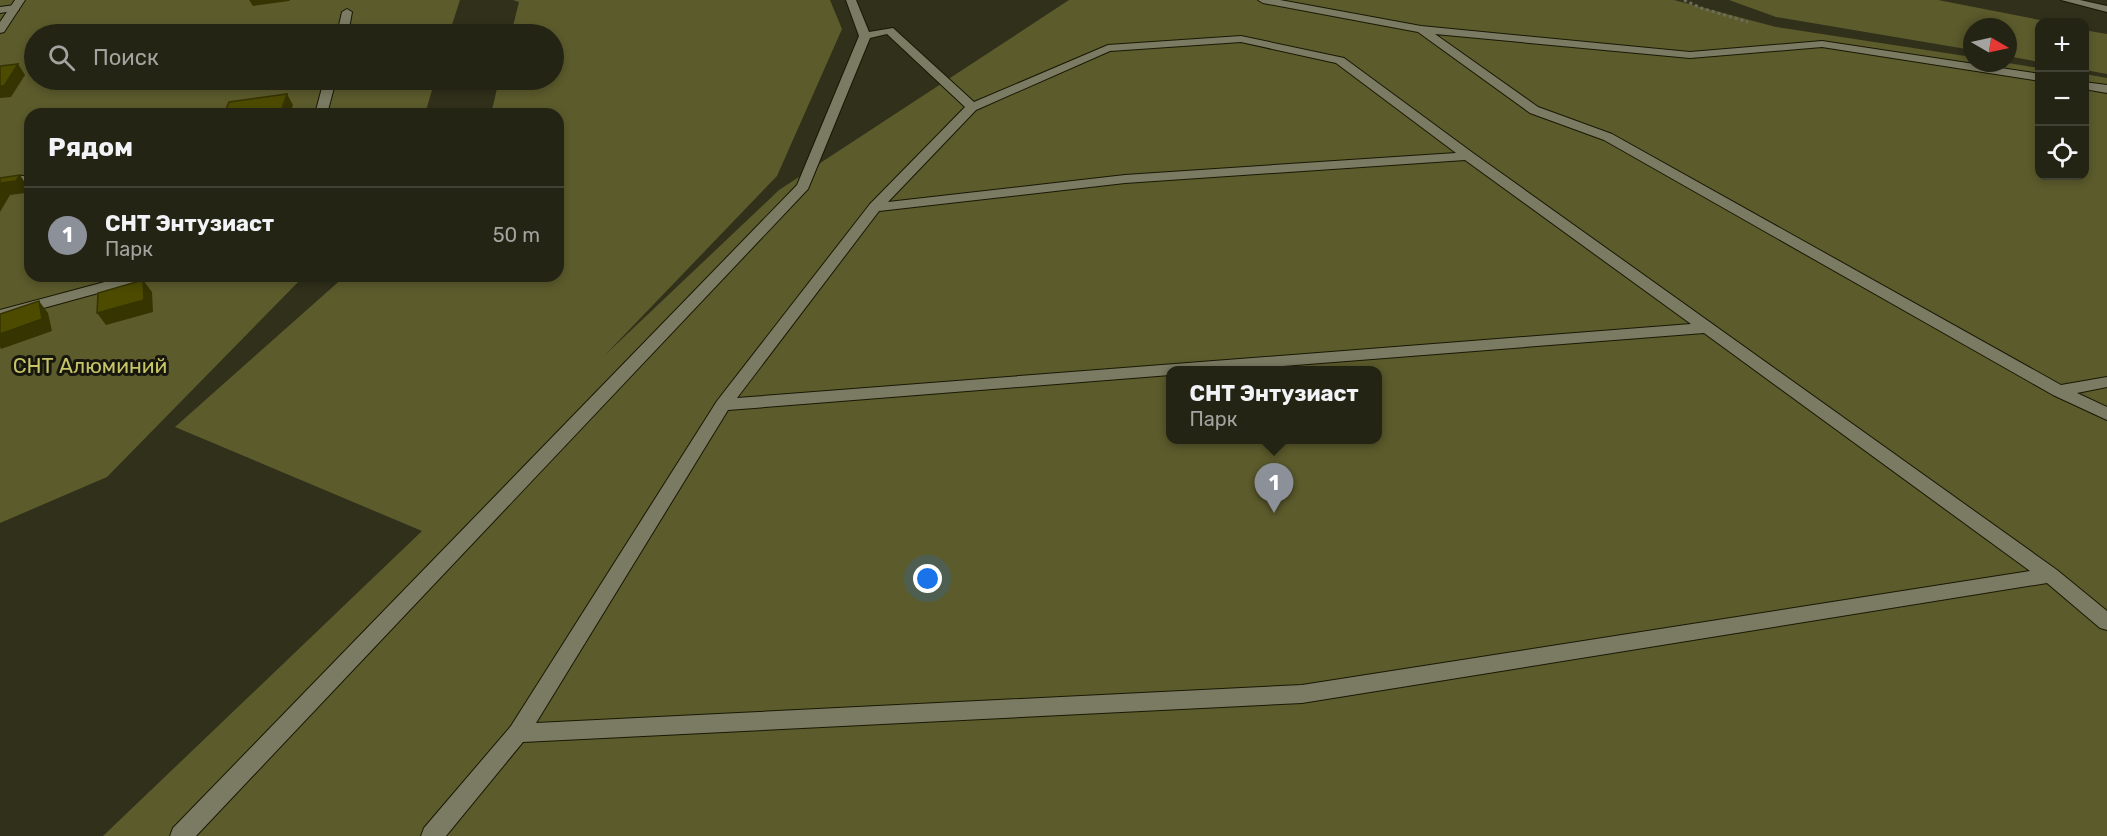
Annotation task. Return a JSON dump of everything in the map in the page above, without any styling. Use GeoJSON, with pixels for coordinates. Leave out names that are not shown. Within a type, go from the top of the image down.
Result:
{"type":"FeatureCollection","features":[{"type":"Feature","properties":{"kind":"street"},"geometry":{"type":"LineString","coordinates":[[181,836],[803,186],[865,36],[851,0]]}},
{"type":"Feature","properties":{"kind":"street"},"geometry":{"type":"LineString","coordinates":[[1263,0],[1421,29],[1690,55],[1822,44],[2035,77]]}},
{"type":"Feature","properties":{"kind":"street"},"geometry":{"type":"LineString","coordinates":[[2066,0],[2107,9]]}},
{"type":"Feature","properties":{"kind":"street"},"geometry":{"type":"LineString","coordinates":[[0,10],[18,4]]}},
{"type":"Feature","properties":{"kind":"street"},"geometry":{"type":"LineString","coordinates":[[0,30],[18,4]]}},
{"type":"Feature","properties":{"kind":"street"},"geometry":{"type":"LineString","coordinates":[[344,24],[347,12]]}},
{"type":"Feature","properties":{"kind":"street"},"geometry":{"type":"LineString","coordinates":[[1421,29],[1534,110],[1608,137],[2059,391],[2107,414]]}},
{"type":"Feature","properties":{"kind":"street"},"geometry":{"type":"LineString","coordinates":[[865,36],[889,30],[972,107]]}},
{"type":"Feature","properties":{"kind":"street"},"geometry":{"type":"LineString","coordinates":[[432,836],[518,733],[723,405],[875,207],[972,107],[1108,48],[1241,39],[1340,60],[1468,156],[2050,575],[2107,622]]}},
{"type":"Feature","properties":{"kind":"street"},"geometry":{"type":"LineString","coordinates":[[2089,86],[2107,89]]}},
{"type":"Feature","properties":{"kind":"street"},"geometry":{"type":"LineString","coordinates":[[323,108],[327,90]]}},
{"type":"Feature","properties":{"kind":"street"},"geometry":{"type":"LineString","coordinates":[[875,207],[1125,179],[1468,156]]}},
{"type":"Feature","properties":{"kind":"street"},"geometry":{"type":"LineString","coordinates":[[0,183],[24,180]]}},
{"type":"Feature","properties":{"kind":"street"},"geometry":{"type":"LineString","coordinates":[[0,315],[122,282]]}},
{"type":"Feature","properties":{"kind":"street"},"geometry":{"type":"LineString","coordinates":[[1222,366],[1708,328]]}},
{"type":"Feature","properties":{"kind":"street"},"geometry":{"type":"LineString","coordinates":[[723,405],[1166,370]]}},
{"type":"Feature","properties":{"kind":"street"},"geometry":{"type":"LineString","coordinates":[[2059,391],[2107,382]]}},
{"type":"Feature","properties":{"kind":"street"},"geometry":{"type":"LineString","coordinates":[[518,733],[1302,694],[2050,575]]}},
{"type":"Feature","properties":{"kind":"green space","name":"СНТ Алюминий"},"geometry":{"type":"Polygon","coordinates":[[[0,0],[460,0],[452,24],[24,24],[24,90],[432,90],[427,108],[24,108],[24,282],[298,282],[107,477],[0,523],[0,0]]]}},
{"type":"Feature","properties":{"kind":"green space"},"geometry":{"type":"Polygon","coordinates":[[[513,0],[830,0],[842,29],[777,176],[604,356],[779,190],[1069,0],[1674,0],[1776,27],[1963,56],[1963,72],[2017,72],[2017,64],[2035,67],[2035,180],[2089,180],[2089,75],[2107,78],[2107,836],[103,836],[422,531],[175,427],[338,282],[564,282],[564,108],[492,108],[497,90],[564,90],[564,24],[514,24],[519,2],[513,0]]]}},
{"type":"Feature","properties":{"kind":"green space"},"geometry":{"type":"Polygon","coordinates":[[[1729,0],[1938,0],[2035,19],[2035,61],[2017,58],[2017,18],[1963,18],[1963,48],[1776,17],[1729,0]]]}},
{"type":"Feature","properties":{"kind":"green space"},"geometry":{"type":"Polygon","coordinates":[[[2089,31],[2107,34],[2107,74],[2089,71],[2089,31]]]}},
{"type":"Feature","properties":{"kind":"building"},"geometry":{"type":"Polygon","coordinates":[[[18,64],[4,86],[0,86],[0,66],[18,64]]]}},
{"type":"Feature","properties":{"kind":"building"},"geometry":{"type":"Polygon","coordinates":[[[287,94],[282,108],[226,108],[229,102],[287,94]]]}},
{"type":"Feature","properties":{"kind":"building"},"geometry":{"type":"Polygon","coordinates":[[[20,175],[16,181],[1,183],[0,186],[0,178],[20,175]]]}},
{"type":"Feature","properties":{"kind":"building"},"geometry":{"type":"Polygon","coordinates":[[[143,282],[144,300],[97,313],[98,293],[143,282]]]}},
{"type":"Feature","properties":{"kind":"building"},"geometry":{"type":"Polygon","coordinates":[[[39,301],[42,319],[0,334],[0,314],[39,301]]]}},
{"type":"Feature","properties":{"kind":"place","name":"СНТ Энтузиаст"},"geometry":{"type":"Point","coordinates":[1274,513]}}]}
